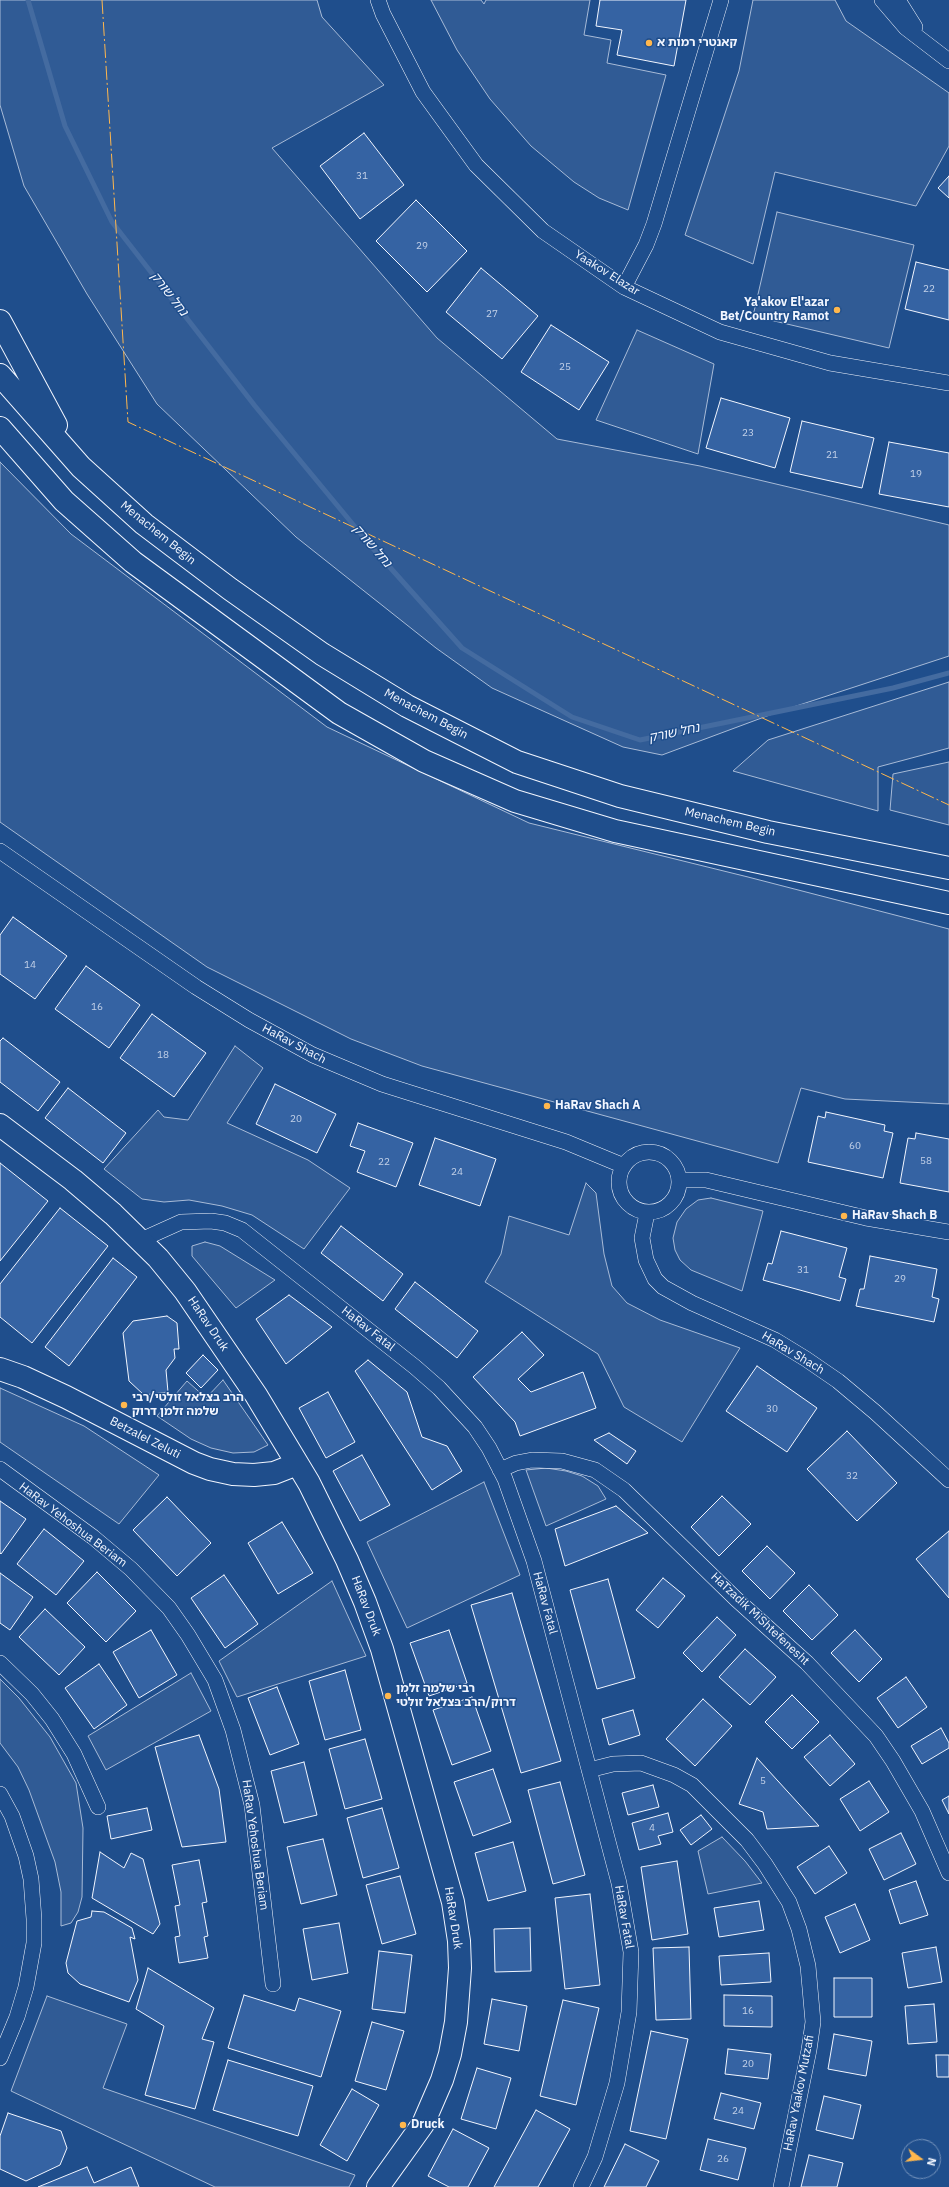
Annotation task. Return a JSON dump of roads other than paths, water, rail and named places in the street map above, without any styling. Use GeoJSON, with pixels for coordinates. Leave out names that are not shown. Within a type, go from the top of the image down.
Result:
{"type":"FeatureCollection","features":[{"type":"Feature","properties":{"kind":"main road"},"geometry":{"type":"LineString","coordinates":[[0,321],[46,409],[82,468]]}},
{"type":"Feature","properties":{"kind":"main road","name":"Menachem Begin"},"geometry":{"type":"LineString","coordinates":[[0,375],[82,468],[144,524],[230,589],[322,654],[407,706],[517,762],[620,796],[768,832],[949,868]]}},
{"type":"Feature","properties":{"kind":"main road"},"geometry":{"type":"LineString","coordinates":[[0,428],[64,501],[133,562],[339,713],[424,761],[515,801],[614,831],[949,903]]}},
{"type":"Feature","properties":{"kind":"main road","name":"HaRav Druk"},"geometry":{"type":"LineString","coordinates":[[0,1125],[73,1180],[142,1240],[185,1291],[204,1317],[256,1395],[309,1484],[347,1560],[365,1602],[382,1649],[453,1902],[459,1941],[459,1995],[450,2054],[442,2080],[423,2124],[386,2178],[378,2187]]}},
{"type":"Feature","properties":{"kind":"main road","name":"Betzalel Zeluti"},"geometry":{"type":"LineString","coordinates":[[0,1369],[66,1397],[194,1463],[210,1469],[233,1474],[254,1475],[274,1473],[297,1464]]}},
{"type":"Feature","properties":{"kind":"street","name":"Yaakov Elazar"},"geometry":{"type":"LineString","coordinates":[[378,0],[383,14],[423,92],[476,165],[543,231],[624,287],[720,332],[830,363],[949,383]]}},
{"type":"Feature","properties":{"kind":"street"},"geometry":{"type":"LineString","coordinates":[[624,287],[646,245],[654,224],[721,0]]}},
{"type":"Feature","properties":{"kind":"street"},"geometry":{"type":"LineString","coordinates":[[882,0],[906,28],[949,61]]}},
{"type":"Feature","properties":{"kind":"street"},"geometry":{"type":"LineString","coordinates":[[898,0],[925,44]]}},
{"type":"Feature","properties":{"kind":"street","name":"HaRav Shach"},"geometry":{"type":"LineString","coordinates":[[0,851],[196,987],[249,1020],[313,1055],[382,1084],[566,1142],[624,1166]]}},
{"type":"Feature","properties":{"kind":"street"},"geometry":{"type":"LineString","coordinates":[[657,1153],[666,1157],[673,1163],[680,1180],[678,1191],[674,1200],[667,1207],[657,1212],[647,1213],[637,1210],[628,1204],[622,1196],[620,1180],[624,1166],[630,1159],[638,1154],[657,1153]]}},
{"type":"Feature","properties":{"kind":"street"},"geometry":{"type":"LineString","coordinates":[[680,1180],[706,1180],[866,1218],[949,1232]]}},
{"type":"Feature","properties":{"kind":"street","name":"HaRav Shach"},"geometry":{"type":"LineString","coordinates":[[647,1213],[642,1238],[646,1260],[655,1279],[663,1287],[692,1303],[775,1340],[806,1359],[838,1381],[875,1412],[949,1480]]}},
{"type":"Feature","properties":{"kind":"street","name":"HaRav Fatal"},"geometry":{"type":"LineString","coordinates":[[142,1240],[181,1222],[211,1221],[225,1223],[242,1230],[415,1367],[439,1388],[475,1427],[500,1470],[519,1516],[534,1561],[619,1883],[631,1952],[630,2012],[617,2083],[595,2158],[581,2187]]}},
{"type":"Feature","properties":{"kind":"street","name":"HaTzadik MiShtefenesht"},"geometry":{"type":"LineString","coordinates":[[500,1470],[516,1463],[532,1460],[562,1461],[595,1470],[624,1490],[736,1599],[807,1663],[876,1736],[893,1761],[922,1811],[949,1873]]}},
{"type":"Feature","properties":{"kind":"street","name":"HaRav Yehoshua Beriam"},"geometry":{"type":"LineString","coordinates":[[0,1469],[93,1537],[131,1569],[169,1608],[216,1680],[234,1730],[252,1805],[272,1984]]}},
{"type":"Feature","properties":{"kind":"street"},"geometry":{"type":"LineString","coordinates":[[0,1663],[32,1694],[52,1719],[74,1754],[98,1807]]}},
{"type":"Feature","properties":{"kind":"street","name":"HaRav Yaakov Mutzafi"},"geometry":{"type":"LineString","coordinates":[[589,1770],[613,1764],[641,1763],[674,1775],[692,1785],[747,1840],[766,1864],[789,1902],[799,1929],[808,1966],[813,2022],[809,2050],[780,2187]]}},
{"type":"Feature","properties":{"kind":"street"},"geometry":{"type":"LineString","coordinates":[[0,1794],[12,1816],[26,1856],[31,1879],[34,1942],[26,1987],[17,2017],[0,2058]]}},
{"type":"Feature","properties":{"kind":"waterway","name":"נחל שורק"},"geometry":{"type":"LineString","coordinates":[[28,0],[65,126],[112,222],[255,406],[370,545],[462,648],[572,717],[640,740],[893,688],[949,673]]}},
{"type":"Feature","properties":{"kind":"place","name":"קאנטרי רמות א"},"geometry":{"type":"Point","coordinates":[649,43]}},
{"type":"Feature","properties":{"kind":"place","name":"Ya'akov El'azar Bet/Country Ramot"},"geometry":{"type":"Point","coordinates":[837,310]}},
{"type":"Feature","properties":{"kind":"place","name":"HaRav Shach A"},"geometry":{"type":"Point","coordinates":[547,1106]}},
{"type":"Feature","properties":{"kind":"place","name":"HaRav Shach B"},"geometry":{"type":"Point","coordinates":[844,1216]}},
{"type":"Feature","properties":{"kind":"place","name":"הרב בצלאל זולטי/רבי שלמה זלמן דרוק"},"geometry":{"type":"Point","coordinates":[124,1405]}},
{"type":"Feature","properties":{"kind":"place","name":"רבי שלמה זלמן דרוק/הרב בצלאל זולטי"},"geometry":{"type":"Point","coordinates":[388,1696]}},
{"type":"Feature","properties":{"kind":"place","name":"Druck"},"geometry":{"type":"Point","coordinates":[403,2125]}}]}
